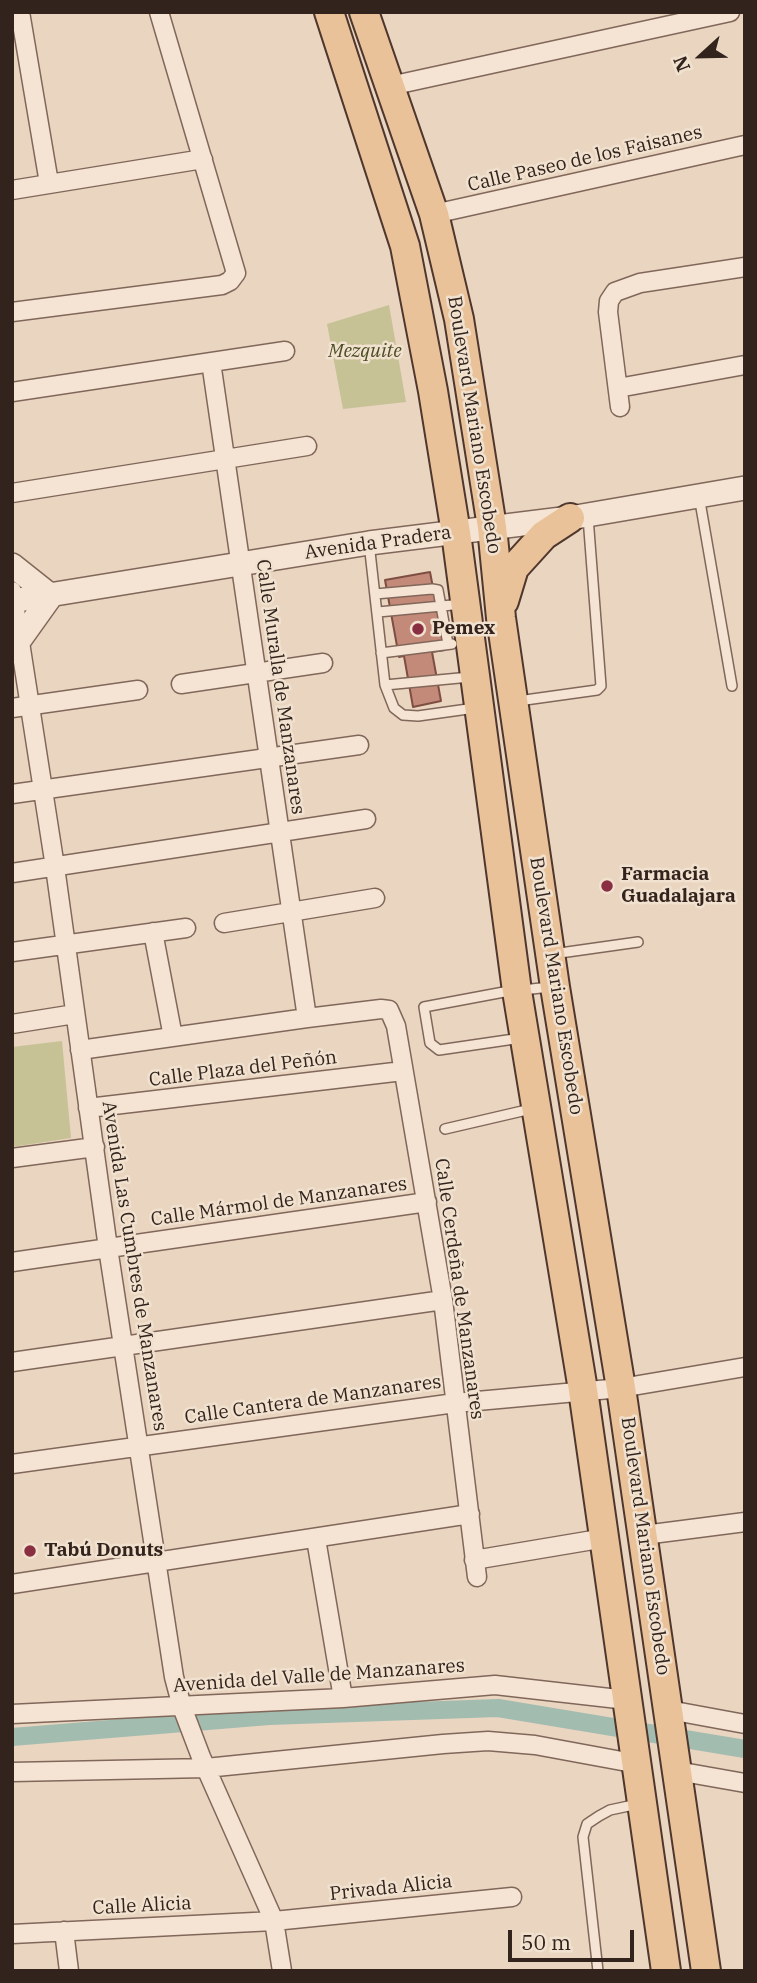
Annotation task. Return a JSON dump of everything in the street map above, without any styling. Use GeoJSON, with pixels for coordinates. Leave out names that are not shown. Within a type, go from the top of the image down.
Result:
{"type":"FeatureCollection","features":[{"type":"Feature","properties":{"kind":"main road","name":"Boulevard Mariano Escobedo"},"geometry":{"type":"LineString","coordinates":[[329,12],[408,259],[424,338],[456,533],[453,605],[459,643],[475,677],[480,707],[517,991],[583,1390],[666,1971]]}},
{"type":"Feature","properties":{"kind":"main road","name":"Boulevard Mariano Escobedo"},"geometry":{"type":"LineString","coordinates":[[365,12],[435,214],[459,319],[492,527],[501,618],[555,987],[644,1535],[706,1971]]}},
{"type":"Feature","properties":{"kind":"main road"},"geometry":{"type":"LineString","coordinates":[[501,618],[506,587],[514,568],[544,534],[579,516]]}},
{"type":"Feature","properties":{"kind":"street"},"geometry":{"type":"LineString","coordinates":[[20,12],[50,183]]}},
{"type":"Feature","properties":{"kind":"street"},"geometry":{"type":"LineString","coordinates":[[12,312],[222,285],[230,281],[236,273],[159,12]]}},
{"type":"Feature","properties":{"kind":"street"},"geometry":{"type":"LineString","coordinates":[[390,86],[730,12]]}},
{"type":"Feature","properties":{"kind":"street","name":"Calle Paseo de los Faisanes"},"geometry":{"type":"LineString","coordinates":[[435,214],[745,145]]}},
{"type":"Feature","properties":{"kind":"street"},"geometry":{"type":"LineString","coordinates":[[12,190],[204,159]]}},
{"type":"Feature","properties":{"kind":"street"},"geometry":{"type":"LineString","coordinates":[[620,407],[608,312],[609,301],[615,292],[640,283],[745,267]]}},
{"type":"Feature","properties":{"kind":"street"},"geometry":{"type":"LineString","coordinates":[[12,392],[285,351]]}},
{"type":"Feature","properties":{"kind":"street","name":"Calle Muralla de Manzanares"},"geometry":{"type":"LineString","coordinates":[[211,362],[307,1018]]}},
{"type":"Feature","properties":{"kind":"street"},"geometry":{"type":"LineString","coordinates":[[618,388],[745,365]]}},
{"type":"Feature","properties":{"kind":"street"},"geometry":{"type":"LineString","coordinates":[[12,493],[307,446]]}},
{"type":"Feature","properties":{"kind":"street","name":"Avenida Pradera"},"geometry":{"type":"LineString","coordinates":[[13,597],[51,596],[369,542],[579,516],[745,488]]}},
{"type":"Feature","properties":{"kind":"street"},"geometry":{"type":"LineString","coordinates":[[12,565],[51,596],[16,635]]}},
{"type":"Feature","properties":{"kind":"street","name":"Avenida Las Cumbres de Manzanares"},"geometry":{"type":"LineString","coordinates":[[13,597],[16,635],[30,705],[55,867],[108,1248],[174,1677],[183,1710],[204,1763],[274,1921],[282,1971]]}},
{"type":"Feature","properties":{"kind":"street"},"geometry":{"type":"LineString","coordinates":[[181,684],[323,663]]}},
{"type":"Feature","properties":{"kind":"street"},"geometry":{"type":"LineString","coordinates":[[12,708],[138,690]]}},
{"type":"Feature","properties":{"kind":"street"},"geometry":{"type":"LineString","coordinates":[[12,794],[359,745]]}},
{"type":"Feature","properties":{"kind":"street"},"geometry":{"type":"LineString","coordinates":[[12,873],[366,820]]}},
{"type":"Feature","properties":{"kind":"street"},"geometry":{"type":"LineString","coordinates":[[224,923],[376,898]]}},
{"type":"Feature","properties":{"kind":"street"},"geometry":{"type":"LineString","coordinates":[[12,952],[186,928]]}},
{"type":"Feature","properties":{"kind":"street"},"geometry":{"type":"LineString","coordinates":[[153,932],[173,1037]]}},
{"type":"Feature","properties":{"kind":"street","name":"Calle Plaza del Peñón"},"geometry":{"type":"LineString","coordinates":[[80,1050],[307,1018],[389,1010]]}},
{"type":"Feature","properties":{"kind":"street","name":"Calle Cerdeña de Manzanares"},"geometry":{"type":"LineString","coordinates":[[389,1010],[396,1026],[443,1300],[476,1569],[605,1538]]}},
{"type":"Feature","properties":{"kind":"street"},"geometry":{"type":"LineString","coordinates":[[12,1024],[75,1014]]}},
{"type":"Feature","properties":{"kind":"street","name":"Calle Plaza del Peñón"},"geometry":{"type":"LineString","coordinates":[[88,1108],[403,1071]]}},
{"type":"Feature","properties":{"kind":"street"},"geometry":{"type":"LineString","coordinates":[[12,1158],[95,1147]]}},
{"type":"Feature","properties":{"kind":"street","name":"Calle Mármol de Manzanares"},"geometry":{"type":"LineString","coordinates":[[12,1262],[427,1202]]}},
{"type":"Feature","properties":{"kind":"street"},"geometry":{"type":"LineString","coordinates":[[12,1362],[443,1300]]}},
{"type":"Feature","properties":{"kind":"street","name":"Calle Cantera de Manzanares"},"geometry":{"type":"LineString","coordinates":[[12,1464],[455,1403],[621,1388],[745,1367]]}},
{"type":"Feature","properties":{"kind":"street"},"geometry":{"type":"LineString","coordinates":[[12,1584],[470,1514]]}},
{"type":"Feature","properties":{"kind":"street"},"geometry":{"type":"LineString","coordinates":[[644,1535],[745,1522]]}},
{"type":"Feature","properties":{"kind":"street"},"geometry":{"type":"LineString","coordinates":[[316,1539],[343,1698]]}},
{"type":"Feature","properties":{"kind":"street","name":"Avenida del Valle de Manzanares"},"geometry":{"type":"LineString","coordinates":[[12,1714],[183,1710],[495,1685],[628,1707]]}},
{"type":"Feature","properties":{"kind":"street"},"geometry":{"type":"LineString","coordinates":[[669,1714],[745,1724]]}},
{"type":"Feature","properties":{"kind":"street"},"geometry":{"type":"LineString","coordinates":[[12,1772],[204,1763],[488,1741],[636,1757]]}},
{"type":"Feature","properties":{"kind":"street"},"geometry":{"type":"LineString","coordinates":[[676,1765],[745,1783]]}},
{"type":"Feature","properties":{"kind":"street","name":"Privada Alicia"},"geometry":{"type":"LineString","coordinates":[[274,1921],[512,1897]]}},
{"type":"Feature","properties":{"kind":"street","name":"Calle Alicia"},"geometry":{"type":"LineString","coordinates":[[12,1934],[274,1921]]}},
{"type":"Feature","properties":{"kind":"street"},"geometry":{"type":"LineString","coordinates":[[64,1931],[69,1971]]}},
{"type":"Feature","properties":{"kind":"lane"},"geometry":{"type":"LineString","coordinates":[[699,496],[732,687]]}},
{"type":"Feature","properties":{"kind":"lane"},"geometry":{"type":"LineString","coordinates":[[513,702],[599,689],[579,516]]}},
{"type":"Feature","properties":{"kind":"lane"},"geometry":{"type":"LineString","coordinates":[[369,542],[385,685],[394,708],[404,715],[436,715],[480,707]]}},
{"type":"Feature","properties":{"kind":"lane"},"geometry":{"type":"LineString","coordinates":[[375,594],[432,589],[438,590],[453,605]]}},
{"type":"Feature","properties":{"kind":"lane"},"geometry":{"type":"LineString","coordinates":[[378,612],[453,605]]}},
{"type":"Feature","properties":{"kind":"lane"},"geometry":{"type":"LineString","coordinates":[[381,653],[459,643]]}},
{"type":"Feature","properties":{"kind":"lane"},"geometry":{"type":"LineString","coordinates":[[385,685],[475,677]]}},
{"type":"Feature","properties":{"kind":"lane"},"geometry":{"type":"LineString","coordinates":[[551,954],[638,942]]}},
{"type":"Feature","properties":{"kind":"lane"},"geometry":{"type":"LineString","coordinates":[[525,1038],[439,1050],[430,1043],[424,1007],[555,987]]}},
{"type":"Feature","properties":{"kind":"lane"},"geometry":{"type":"LineString","coordinates":[[445,1129],[536,1108]]}},
{"type":"Feature","properties":{"kind":"lane"},"geometry":{"type":"LineString","coordinates":[[598,1971],[583,1837],[587,1824],[599,1816],[610,1810],[643,1803]]}},
{"type":"Feature","properties":{"kind":"green space","name":"Mezquite"},"geometry":{"type":"Polygon","coordinates":[[[389,305],[406,402],[343,409],[327,324],[389,305]]]}},
{"type":"Feature","properties":{"kind":"green space"},"geometry":{"type":"Polygon","coordinates":[[[62,1041],[71,1138],[12,1147],[12,1047],[62,1041]]]}},
{"type":"Feature","properties":{"kind":"building","name":"Pemex"},"geometry":{"type":"Polygon","coordinates":[[[430,572],[445,650],[432,652],[441,701],[413,707],[404,656],[399,657],[385,580],[430,572]]]}},
{"type":"Feature","properties":{"kind":"waterway"},"geometry":{"type":"LineString","coordinates":[[12,1737],[269,1716],[498,1708],[745,1749]]}},
{"type":"Feature","properties":{"kind":"place","name":"Pemex"},"geometry":{"type":"Point","coordinates":[418,629]}},
{"type":"Feature","properties":{"kind":"place","name":"Farmacia Guadalajara"},"geometry":{"type":"Point","coordinates":[607,886]}},
{"type":"Feature","properties":{"kind":"place","name":"Tabú Donuts"},"geometry":{"type":"Point","coordinates":[30,1551]}}]}
